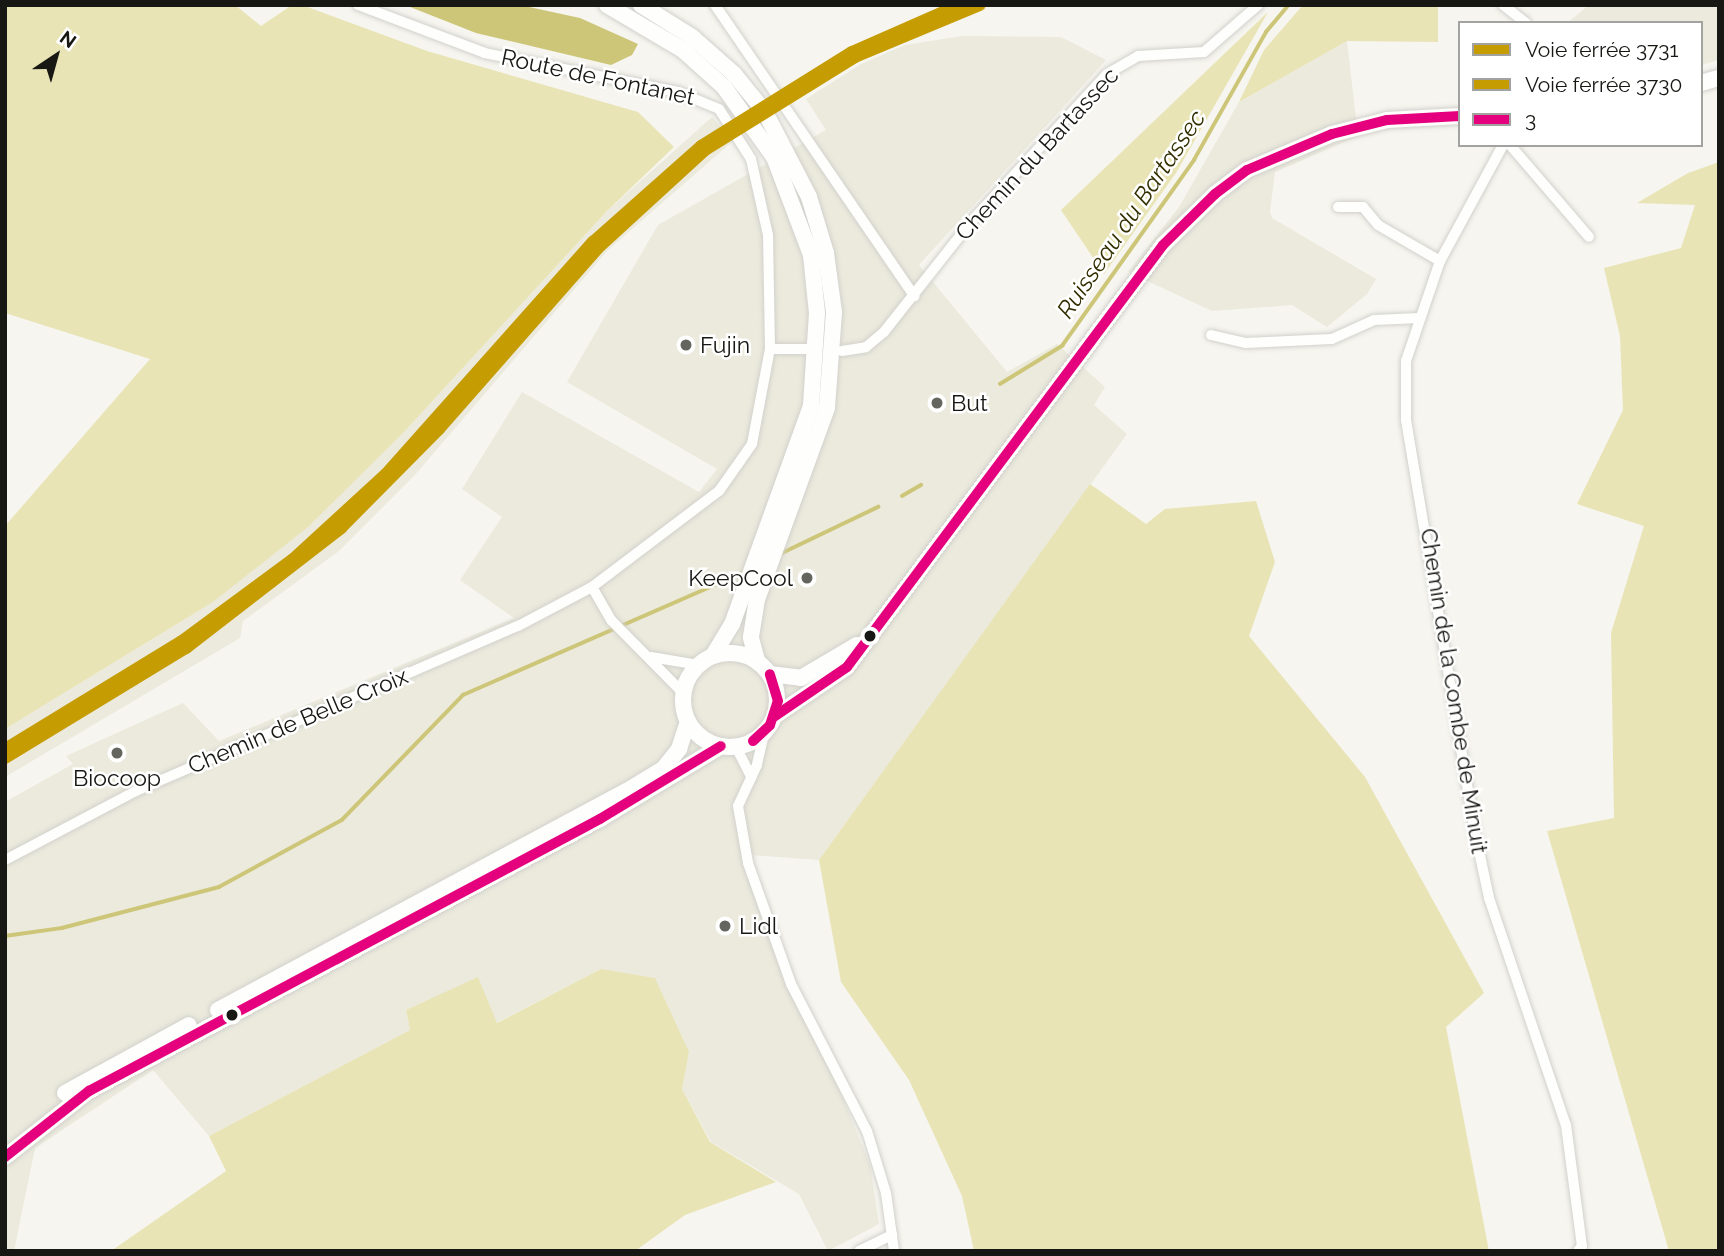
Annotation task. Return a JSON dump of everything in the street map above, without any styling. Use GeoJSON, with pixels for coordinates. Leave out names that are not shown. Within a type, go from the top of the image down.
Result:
{"type":"FeatureCollection","features":[{"type":"Feature","properties":{"kind":"main road"},"geometry":{"type":"LineString","coordinates":[[607,5],[682,50],[723,87],[774,157],[811,255],[817,313],[811,406],[763,533],[749,596],[751,638],[757,661]]}},
{"type":"Feature","properties":{"kind":"main road"},"geometry":{"type":"LineString","coordinates":[[5,1143],[94,1075],[644,780],[679,749],[688,721],[684,694],[699,665],[713,656],[749,596],[780,534],[827,408],[834,312],[826,253],[809,197],[765,112],[734,74],[692,37],[641,5]]}},
{"type":"Feature","properties":{"kind":"main road"},"geometry":{"type":"LineString","coordinates":[[5,1157],[89,1091],[612,813],[728,746],[764,734],[775,716],[847,667],[1163,244],[1215,194],[1248,170],[1332,134],[1387,120],[1458,116]]}},
{"type":"Feature","properties":{"kind":"main road"},"geometry":{"type":"LineString","coordinates":[[770,674],[801,678],[870,635]]}},
{"type":"Feature","properties":{"kind":"main road"},"geometry":{"type":"LineString","coordinates":[[713,656],[743,654],[757,661],[770,674],[776,687],[775,716]]}},
{"type":"Feature","properties":{"kind":"main road"},"geometry":{"type":"LineString","coordinates":[[688,721],[702,737],[728,746]]}},
{"type":"Feature","properties":{"kind":"street","name":"Route de Fontanet"},"geometry":{"type":"LineString","coordinates":[[358,5],[485,53],[678,92],[719,108],[737,129],[763,196],[770,349]]}},
{"type":"Feature","properties":{"kind":"street"},"geometry":{"type":"LineString","coordinates":[[716,5],[914,296]]}},
{"type":"Feature","properties":{"kind":"street","name":"Chemin du Bartassec"},"geometry":{"type":"LineString","coordinates":[[842,351],[875,340],[914,296],[970,223],[1107,74],[1138,56],[1204,52],[1258,5]]}},
{"type":"Feature","properties":{"kind":"street"},"geometry":{"type":"LineString","coordinates":[[1503,5],[1523,21]]}},
{"type":"Feature","properties":{"kind":"street","name":"Chemin de la Combe de Minuit"},"geometry":{"type":"LineString","coordinates":[[1502,147],[1440,261],[1420,318],[1406,361],[1406,421],[1475,832],[1489,898],[1566,1125],[1580,1248]]}},
{"type":"Feature","properties":{"kind":"street"},"geometry":{"type":"LineString","coordinates":[[1512,147],[1589,237]]}},
{"type":"Feature","properties":{"kind":"street"},"geometry":{"type":"LineString","coordinates":[[1338,207],[1363,207],[1378,225],[1440,261]]}},
{"type":"Feature","properties":{"kind":"street"},"geometry":{"type":"LineString","coordinates":[[1211,335],[1246,343],[1332,339],[1374,320],[1420,318]]}},
{"type":"Feature","properties":{"kind":"street"},"geometry":{"type":"LineString","coordinates":[[770,349],[810,349]]}},
{"type":"Feature","properties":{"kind":"street","name":"Chemin de Belle Croix"},"geometry":{"type":"LineString","coordinates":[[5,860],[136,790],[518,626],[592,587],[738,472],[752,444],[770,349]]}},
{"type":"Feature","properties":{"kind":"street"},"geometry":{"type":"LineString","coordinates":[[592,587],[612,621],[651,657],[684,694]]}},
{"type":"Feature","properties":{"kind":"street"},"geometry":{"type":"LineString","coordinates":[[651,657],[699,665]]}},
{"type":"Feature","properties":{"kind":"street"},"geometry":{"type":"LineString","coordinates":[[764,734],[751,777],[738,806],[748,863],[791,984],[863,1120],[881,1173],[894,1251]]}},
{"type":"Feature","properties":{"kind":"street"},"geometry":{"type":"LineString","coordinates":[[728,746],[751,777]]}},
{"type":"Feature","properties":{"kind":"street"},"geometry":{"type":"LineString","coordinates":[[859,1251],[892,1235]]}},
{"type":"Feature","properties":{"kind":"shaded area"},"geometry":{"type":"Polygon","coordinates":[[[5,5],[235,5],[261,26],[292,5],[302,5],[427,51],[638,112],[674,147],[606,212],[404,432],[308,527],[213,602],[5,729],[5,526],[150,359],[5,313],[5,5]]]}},
{"type":"Feature","properties":{"kind":"shaded area"},"geometry":{"type":"Polygon","coordinates":[[[405,5],[520,5],[580,18],[638,44],[632,55],[611,65],[476,33],[405,5]]]}},
{"type":"Feature","properties":{"kind":"shaded area"},"geometry":{"type":"Polygon","coordinates":[[[1303,5],[1438,5],[1438,42],[1347,41],[1239,102],[1264,50],[1303,5]]]}},
{"type":"Feature","properties":{"kind":"shaded area"},"geometry":{"type":"Polygon","coordinates":[[[1589,5],[1719,5],[1719,60],[1703,64],[1703,21],[1569,21],[1589,5]]]}},
{"type":"Feature","properties":{"kind":"shaded area"},"geometry":{"type":"Polygon","coordinates":[[[1268,12],[1176,173],[1104,274],[1061,210],[1268,12]]]}},
{"type":"Feature","properties":{"kind":"shaded area"},"geometry":{"type":"Polygon","coordinates":[[[962,36],[1061,37],[1106,60],[919,265],[1007,372],[1057,344],[1105,387],[1094,405],[1127,434],[819,860],[751,855],[791,971],[870,1165],[879,1224],[828,1251],[799,1194],[711,1142],[682,1089],[689,1052],[601,969],[496,1023],[478,978],[406,1010],[410,1030],[209,1136],[153,1070],[35,1148],[14,1251],[5,1251],[5,802],[73,764],[66,756],[183,703],[219,741],[514,618],[460,580],[502,517],[462,489],[522,392],[699,492],[717,469],[567,382],[658,225],[826,130],[806,99],[861,64],[905,45],[962,36]]]}},
{"type":"Feature","properties":{"kind":"shaded area"},"geometry":{"type":"Polygon","coordinates":[[[1347,41],[1358,136],[1275,172],[1270,211],[1272,218],[1376,279],[1367,294],[1327,327],[1292,305],[1212,311],[1128,272],[1179,207],[1239,102],[1347,41]]]}},
{"type":"Feature","properties":{"kind":"shaded area"},"geometry":{"type":"Polygon","coordinates":[[[712,117],[733,141],[608,250],[414,476],[339,551],[243,621],[240,638],[5,777],[5,729],[213,602],[404,432],[606,212],[712,117]]]}},
{"type":"Feature","properties":{"kind":"shaded area"},"geometry":{"type":"Polygon","coordinates":[[[1719,162],[1719,1251],[1669,1251],[1547,831],[1614,818],[1611,633],[1644,526],[1577,504],[1623,410],[1620,336],[1604,268],[1681,248],[1695,205],[1637,203],[1688,173],[1719,162]]]}},
{"type":"Feature","properties":{"kind":"shaded area"},"geometry":{"type":"Polygon","coordinates":[[[1090,484],[1146,524],[1165,509],[1256,501],[1275,562],[1249,636],[1365,777],[1484,993],[1446,1027],[1489,1251],[974,1251],[962,1196],[909,1080],[841,982],[819,860],[1090,484]]]}},
{"type":"Feature","properties":{"kind":"shaded area"},"geometry":{"type":"Polygon","coordinates":[[[601,969],[655,978],[689,1052],[682,1089],[710,1142],[776,1182],[685,1215],[635,1251],[111,1251],[226,1171],[209,1136],[410,1030],[406,1010],[478,977],[497,1023],[601,969]]]}},
{"type":"Feature","properties":{"kind":"waterway","name":"Ruisseau du Bartassec"},"geometry":{"type":"LineString","coordinates":[[1000,384],[1062,346],[1194,160],[1266,32],[1289,5]]}},
{"type":"Feature","properties":{"kind":"waterway","name":"Ruisseau du Bartassec"},"geometry":{"type":"LineString","coordinates":[[902,496],[921,485]]}},
{"type":"Feature","properties":{"kind":"waterway","name":"Ruisseau du Bartassec"},"geometry":{"type":"LineString","coordinates":[[780,554],[878,507]]}},
{"type":"Feature","properties":{"kind":"waterway","name":"Ruisseau du Bartassec"},"geometry":{"type":"LineString","coordinates":[[5,936],[62,928],[219,887],[342,820],[463,695],[745,572]]}},
{"type":"Feature","properties":{"kind":"rail line","name":"3730"},"geometry":{"type":"LineString","coordinates":[[5,749],[182,641],[292,560],[386,474],[593,242],[701,146],[852,52],[959,5]]}},
{"type":"Feature","properties":{"kind":"rail line","name":"3731"},"geometry":{"type":"LineString","coordinates":[[5,758],[186,648],[341,528],[439,429],[598,248],[705,150],[855,57],[980,5]]}},
{"type":"Feature","properties":{"kind":"transit line","name":"3"},"geometry":{"type":"LineString","coordinates":[[775,716],[847,667],[1163,245],[1215,194],[1247,170],[1332,134],[1387,120],[1458,116]]}},
{"type":"Feature","properties":{"kind":"transit line","name":"3"},"geometry":{"type":"LineString","coordinates":[[753,741],[770,725],[778,701],[770,674]]}},
{"type":"Feature","properties":{"kind":"transit line","name":"3"},"geometry":{"type":"LineString","coordinates":[[5,1157],[89,1091],[600,819],[721,746]]}},
{"type":"Feature","properties":{"kind":"place","name":"Fujin"},"geometry":{"type":"Point","coordinates":[686,345]}},
{"type":"Feature","properties":{"kind":"place","name":"But"},"geometry":{"type":"Point","coordinates":[937,403]}},
{"type":"Feature","properties":{"kind":"place","name":"KeepCool"},"geometry":{"type":"Point","coordinates":[807,578]}},
{"type":"Feature","properties":{"kind":"place","name":"Biocoop"},"geometry":{"type":"Point","coordinates":[117,753]}},
{"type":"Feature","properties":{"kind":"place","name":"Lidl"},"geometry":{"type":"Point","coordinates":[725,926]}}]}
